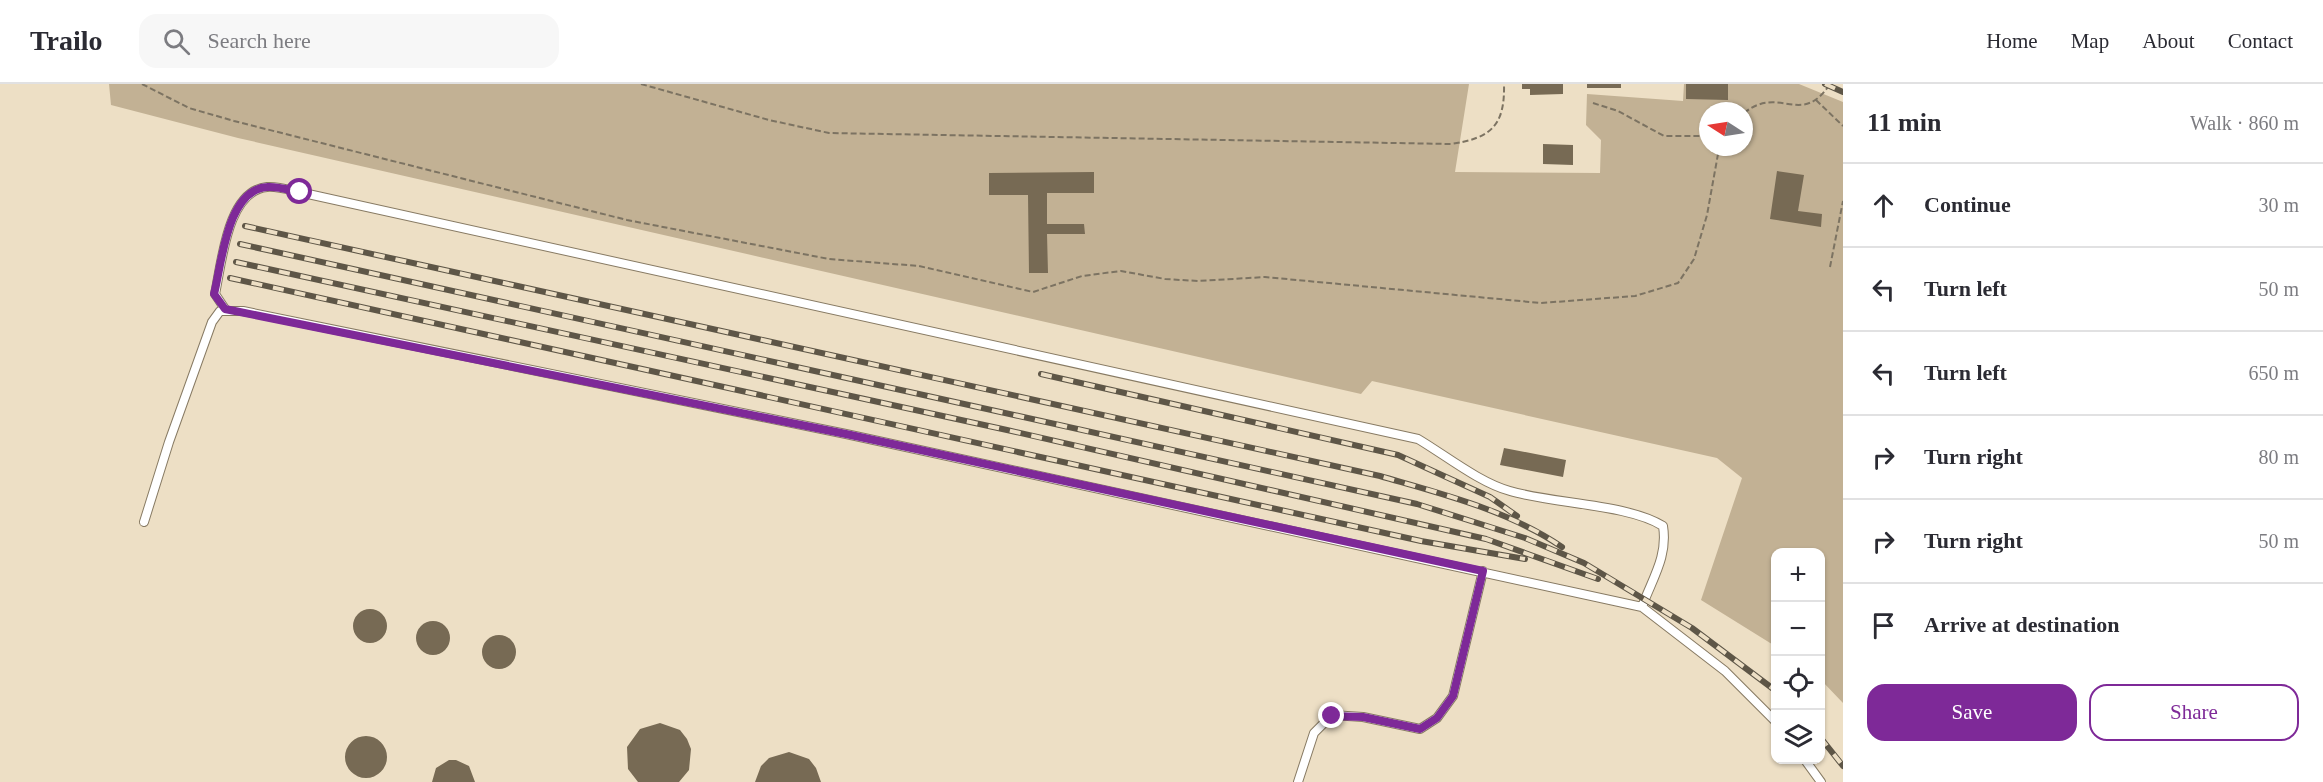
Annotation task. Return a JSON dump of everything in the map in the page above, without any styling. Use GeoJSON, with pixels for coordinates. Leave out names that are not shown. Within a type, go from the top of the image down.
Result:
{"type":"FeatureCollection","features":[{"type":"Feature","properties":{"kind":"lane"},"geometry":{"type":"LineString","coordinates":[[225,309],[214,294],[233,215],[240,201],[254,191],[267,186],[300,192],[1418,439],[1510,491],[1629,514],[1653,520],[1663,526],[1665,541],[1659,570],[1642,606]]}},
{"type":"Feature","properties":{"kind":"lane"},"geometry":{"type":"LineString","coordinates":[[144,522],[169,442],[212,322],[220,311],[225,309],[858,436],[1642,606],[1725,671],[1771,717]]}},
{"type":"Feature","properties":{"kind":"lane"},"geometry":{"type":"LineString","coordinates":[[1298,782],[1314,733],[1332,716],[1363,717],[1420,729],[1437,718],[1453,696],[1483,571]]}},
{"type":"Feature","properties":{"kind":"lane"},"geometry":{"type":"LineString","coordinates":[[1808,764],[1821,782]]}},
{"type":"Feature","properties":{"kind":"path"},"geometry":{"type":"LineString","coordinates":[[142,84],[189,108],[234,121],[627,220],[829,259],[919,266],[1033,292],[1082,276],[1121,271],[1165,279],[1198,281],[1265,278],[1541,303],[1635,296],[1678,283],[1694,259],[1707,215],[1718,156]]}},
{"type":"Feature","properties":{"kind":"path"},"geometry":{"type":"LineString","coordinates":[[641,84],[770,120],[829,133],[1451,144],[1478,140],[1493,130],[1505,106],[1504,84]]}},
{"type":"Feature","properties":{"kind":"path"},"geometry":{"type":"LineString","coordinates":[[1766,96],[1812,103],[1830,84]]}},
{"type":"Feature","properties":{"kind":"path"},"geometry":{"type":"LineString","coordinates":[[1753,106],[1760,99]]}},
{"type":"Feature","properties":{"kind":"path"},"geometry":{"type":"LineString","coordinates":[[1816,100],[1843,126]]}},
{"type":"Feature","properties":{"kind":"path"},"geometry":{"type":"LineString","coordinates":[[1593,103],[1618,111],[1664,136],[1699,136]]}},
{"type":"Feature","properties":{"kind":"path"},"geometry":{"type":"LineString","coordinates":[[1830,267],[1843,201]]}},
{"type":"Feature","properties":{"kind":"shaded area"},"geometry":{"type":"Polygon","coordinates":[[[109,84],[1469,84],[1455,172],[1600,173],[1601,140],[1586,125],[1587,94],[1683,101],[1684,84],[1799,84],[1843,102],[1843,703],[1825,684],[1825,548],[1771,548],[1771,644],[1701,600],[1742,478],[1717,458],[1372,381],[1361,394],[238,138],[111,105],[109,84]]]}},
{"type":"Feature","properties":{"kind":"building"},"geometry":{"type":"Polygon","coordinates":[[[1522,84],[1563,84],[1563,94],[1530,95],[1530,89],[1522,89],[1522,84]]]}},
{"type":"Feature","properties":{"kind":"building"},"geometry":{"type":"Polygon","coordinates":[[[1587,84],[1621,84],[1621,88],[1587,88],[1587,84]]]}},
{"type":"Feature","properties":{"kind":"building"},"geometry":{"type":"Polygon","coordinates":[[[1686,84],[1728,84],[1728,100],[1686,99],[1686,84]]]}},
{"type":"Feature","properties":{"kind":"building"},"geometry":{"type":"Polygon","coordinates":[[[1543,144],[1573,145],[1573,165],[1543,164],[1543,144]]]}},
{"type":"Feature","properties":{"kind":"building"},"geometry":{"type":"Polygon","coordinates":[[[1777,171],[1804,175],[1798,211],[1822,214],[1821,227],[1770,219],[1777,171]]]}},
{"type":"Feature","properties":{"kind":"building"},"geometry":{"type":"Polygon","coordinates":[[[1094,172],[1094,193],[1047,193],[1047,224],[1084,224],[1085,234],[1047,234],[1048,273],[1029,273],[1028,195],[989,195],[989,173],[1094,172]]]}},
{"type":"Feature","properties":{"kind":"building"},"geometry":{"type":"Polygon","coordinates":[[[1504,448],[1566,460],[1563,477],[1500,465],[1504,448]]]}},
{"type":"Feature","properties":{"kind":"building"},"geometry":{"type":"Polygon","coordinates":[[[370,609],[382,614],[387,626],[382,638],[370,643],[358,638],[353,626],[358,614],[370,609]]]}},
{"type":"Feature","properties":{"kind":"building"},"geometry":{"type":"Polygon","coordinates":[[[433,621],[445,626],[450,638],[445,650],[433,655],[421,650],[416,638],[421,626],[433,621]]]}},
{"type":"Feature","properties":{"kind":"building"},"geometry":{"type":"Polygon","coordinates":[[[499,635],[511,640],[516,652],[511,664],[499,669],[487,664],[482,652],[487,640],[499,635]]]}},
{"type":"Feature","properties":{"kind":"building"},"geometry":{"type":"Polygon","coordinates":[[[660,723],[680,730],[687,739],[691,749],[689,770],[679,782],[638,782],[628,769],[627,747],[640,729],[660,723]]]}},
{"type":"Feature","properties":{"kind":"building"},"geometry":{"type":"Polygon","coordinates":[[[366,736],[374,737],[381,742],[386,749],[386,765],[381,772],[374,777],[366,778],[358,777],[351,772],[346,765],[345,757],[346,749],[351,742],[358,737],[366,736]]]}},
{"type":"Feature","properties":{"kind":"building"},"geometry":{"type":"Polygon","coordinates":[[[789,752],[809,759],[816,768],[821,782],[755,782],[761,766],[769,758],[789,752]]]}},
{"type":"Feature","properties":{"kind":"building"},"geometry":{"type":"Polygon","coordinates":[[[449,760],[456,760],[469,766],[475,782],[432,782],[436,768],[449,760]]]}},
{"type":"Feature","properties":{"kind":"railway"},"geometry":{"type":"LineString","coordinates":[[1825,84],[1843,92]]}},
{"type":"Feature","properties":{"kind":"railway"},"geometry":{"type":"LineString","coordinates":[[245,226],[1380,476],[1474,504],[1520,523],[1562,547]]}},
{"type":"Feature","properties":{"kind":"railway"},"geometry":{"type":"LineString","coordinates":[[240,244],[1417,504],[1525,538],[1584,563],[1692,628],[1771,687]]}},
{"type":"Feature","properties":{"kind":"railway"},"geometry":{"type":"LineString","coordinates":[[236,262],[1007,430],[1486,539],[1598,579]]}},
{"type":"Feature","properties":{"kind":"railway"},"geometry":{"type":"LineString","coordinates":[[230,278],[1421,541],[1525,559]]}},
{"type":"Feature","properties":{"kind":"railway"},"geometry":{"type":"LineString","coordinates":[[1041,374],[1398,455],[1490,497],[1517,516]]}},
{"type":"Feature","properties":{"kind":"railway"},"geometry":{"type":"LineString","coordinates":[[1825,743],[1843,766]]}},
{"type":"Feature","properties":{"kind":"route"},"geometry":{"type":"LineString","coordinates":[[300,192],[267,186],[254,191],[240,201],[233,215],[214,294],[225,309],[846,434],[1483,571],[1453,696],[1437,718],[1420,729],[1363,717],[1332,716]]}}]}
